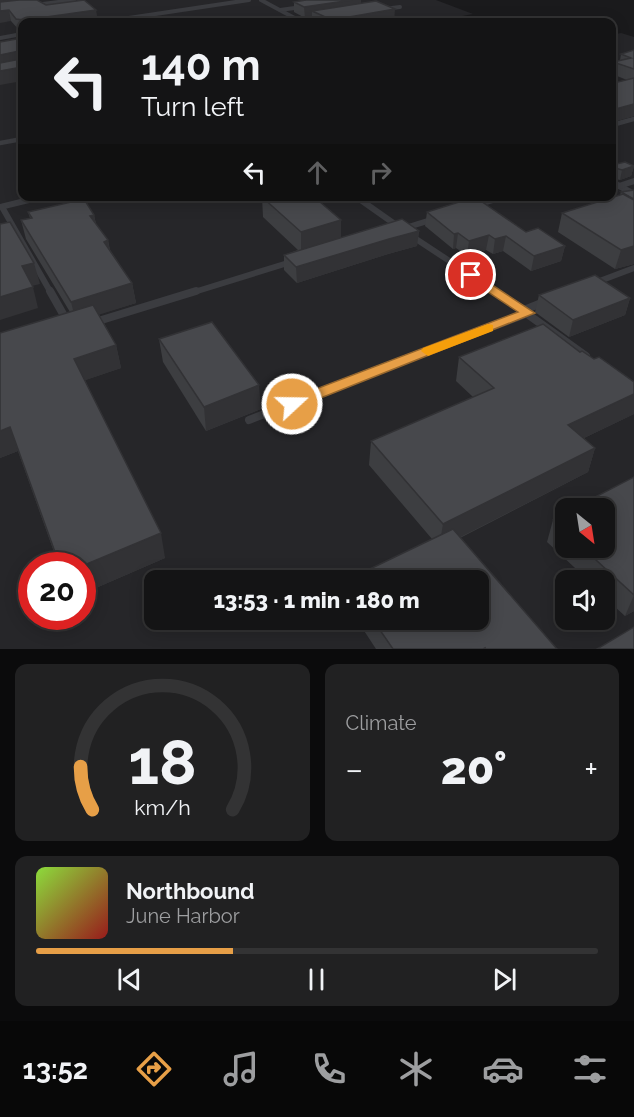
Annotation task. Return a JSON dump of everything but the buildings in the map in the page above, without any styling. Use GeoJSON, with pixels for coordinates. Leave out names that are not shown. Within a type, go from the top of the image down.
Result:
{"type":"FeatureCollection","features":[{"type":"Feature","properties":{"kind":"lane"},"geometry":{"type":"LineString","coordinates":[[32,6],[74,0]]}},
{"type":"Feature","properties":{"kind":"lane"},"geometry":{"type":"LineString","coordinates":[[129,18],[249,0]]}},
{"type":"Feature","properties":{"kind":"lane"},"geometry":{"type":"LineString","coordinates":[[261,0],[295,18]]}},
{"type":"Feature","properties":{"kind":"lane"},"geometry":{"type":"LineString","coordinates":[[280,10],[303,7]]}},
{"type":"Feature","properties":{"kind":"lane"},"geometry":{"type":"LineString","coordinates":[[379,10],[400,7]]}},
{"type":"Feature","properties":{"kind":"lane"},"geometry":{"type":"LineString","coordinates":[[0,38],[18,35]]}},
{"type":"Feature","properties":{"kind":"lane"},"geometry":{"type":"LineString","coordinates":[[616,124],[634,119]]}},
{"type":"Feature","properties":{"kind":"lane"},"geometry":{"type":"LineString","coordinates":[[0,143],[18,140]]}},
{"type":"Feature","properties":{"kind":"lane"},"geometry":{"type":"LineString","coordinates":[[619,186],[634,181]]}},
{"type":"Feature","properties":{"kind":"lane"},"geometry":{"type":"LineString","coordinates":[[616,184],[634,194]]}},
{"type":"Feature","properties":{"kind":"lane"},"geometry":{"type":"LineString","coordinates":[[25,201],[1,207],[72,329]]}},
{"type":"Feature","properties":{"kind":"lane"},"geometry":{"type":"LineString","coordinates":[[362,201],[526,311],[590,359]]}},
{"type":"Feature","properties":{"kind":"lane"},"geometry":{"type":"LineString","coordinates":[[464,209],[490,201]]}},
{"type":"Feature","properties":{"kind":"lane"},"geometry":{"type":"LineString","coordinates":[[390,232],[443,216]]}},
{"type":"Feature","properties":{"kind":"lane"},"geometry":{"type":"LineString","coordinates":[[83,326],[299,260]]}},
{"type":"Feature","properties":{"kind":"lane"},"geometry":{"type":"LineString","coordinates":[[590,285],[634,268]]}},
{"type":"Feature","properties":{"kind":"lane"},"geometry":{"type":"LineString","coordinates":[[249,420],[557,297]]}},
{"type":"Feature","properties":{"kind":"shaded area"},"geometry":{"type":"Polygon","coordinates":[[[0,0],[436,0],[473,14],[452,18],[18,18],[18,201],[616,201],[616,34],[621,33],[634,37],[634,649],[0,649],[0,0]]]}},
{"type":"Feature","properties":{"kind":"slow traffic"},"geometry":{"type":"LineString","coordinates":[[428,351],[488,328]]}},
{"type":"Feature","properties":{"kind":"route"},"geometry":{"type":"LineString","coordinates":[[292,404],[528,313],[471,275]]}}]}
